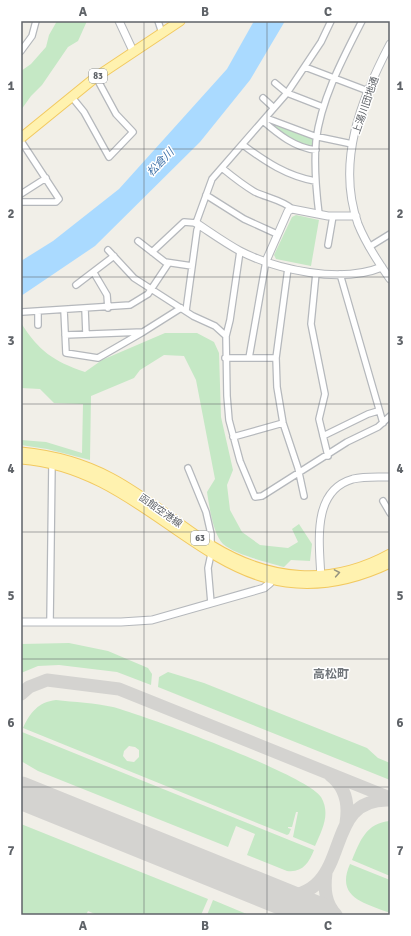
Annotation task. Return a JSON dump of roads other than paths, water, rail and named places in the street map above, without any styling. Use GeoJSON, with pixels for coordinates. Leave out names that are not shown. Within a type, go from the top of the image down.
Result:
{"type":"FeatureCollection","features":[{"type":"Feature","properties":{"kind":"main road","name":"83"},"geometry":{"type":"LineString","coordinates":[[21,140],[71,96],[96,77],[180,21]]}},
{"type":"Feature","properties":{"kind":"main road","name":"函館空港線"},"geometry":{"type":"LineString","coordinates":[[21,452],[52,460],[85,474],[120,492],[238,568],[264,578],[295,583],[364,575],[390,563]]}},
{"type":"Feature","properties":{"kind":"main road","name":"函館空港線"},"geometry":{"type":"LineString","coordinates":[[21,459],[52,460]]}},
{"type":"Feature","properties":{"kind":"main road","name":"函館空港線"},"geometry":{"type":"LineString","coordinates":[[321,580],[356,569],[390,554]]}},
{"type":"Feature","properties":{"kind":"street"},"geometry":{"type":"LineString","coordinates":[[21,51],[32,36],[36,21]]}},
{"type":"Feature","properties":{"kind":"street"},"geometry":{"type":"LineString","coordinates":[[119,21],[133,51]]}},
{"type":"Feature","properties":{"kind":"street"},"geometry":{"type":"LineString","coordinates":[[158,21],[162,33]]}},
{"type":"Feature","properties":{"kind":"street"},"geometry":{"type":"LineString","coordinates":[[64,310],[66,353],[98,358],[181,310],[192,266],[198,224],[212,179],[287,93],[321,42],[331,21]]}},
{"type":"Feature","properties":{"kind":"street"},"geometry":{"type":"LineString","coordinates":[[319,214],[315,181],[316,150],[323,107],[362,21]]}},
{"type":"Feature","properties":{"kind":"street","name":"上湯川団地通"},"geometry":{"type":"LineString","coordinates":[[390,44],[368,91],[352,144],[349,181],[356,216],[369,247],[390,279]]}},
{"type":"Feature","properties":{"kind":"street"},"geometry":{"type":"LineString","coordinates":[[305,67],[368,91]]}},
{"type":"Feature","properties":{"kind":"street"},"geometry":{"type":"LineString","coordinates":[[71,96],[84,112],[109,157],[133,132],[116,114],[96,77]]}},
{"type":"Feature","properties":{"kind":"street"},"geometry":{"type":"LineString","coordinates":[[275,84],[287,93],[323,107]]}},
{"type":"Feature","properties":{"kind":"street"},"geometry":{"type":"LineString","coordinates":[[263,98],[274,108]]}},
{"type":"Feature","properties":{"kind":"street"},"geometry":{"type":"LineString","coordinates":[[264,119],[317,137],[352,144]]}},
{"type":"Feature","properties":{"kind":"street"},"geometry":{"type":"LineString","coordinates":[[264,119],[275,131],[293,142],[306,149],[316,150]]}},
{"type":"Feature","properties":{"kind":"street"},"geometry":{"type":"LineString","coordinates":[[21,140],[59,199],[56,202],[21,202]]}},
{"type":"Feature","properties":{"kind":"street"},"geometry":{"type":"LineString","coordinates":[[243,144],[278,169],[295,176],[315,181]]}},
{"type":"Feature","properties":{"kind":"street"},"geometry":{"type":"LineString","coordinates":[[222,168],[252,190],[288,204],[292,209],[333,216],[356,216]]}},
{"type":"Feature","properties":{"kind":"street"},"geometry":{"type":"LineString","coordinates":[[21,194],[46,178]]}},
{"type":"Feature","properties":{"kind":"street"},"geometry":{"type":"LineString","coordinates":[[206,195],[244,219],[277,234]]}},
{"type":"Feature","properties":{"kind":"street"},"geometry":{"type":"LineString","coordinates":[[249,358],[266,262],[288,211],[292,209]]}},
{"type":"Feature","properties":{"kind":"street"},"geometry":{"type":"LineString","coordinates":[[328,245],[333,216]]}},
{"type":"Feature","properties":{"kind":"street"},"geometry":{"type":"LineString","coordinates":[[152,252],[184,222],[198,224],[240,251],[266,262],[288,268],[316,273],[340,274],[366,273],[382,267]]}},
{"type":"Feature","properties":{"kind":"street"},"geometry":{"type":"LineString","coordinates":[[369,247],[390,234]]}},
{"type":"Feature","properties":{"kind":"street"},"geometry":{"type":"LineString","coordinates":[[138,241],[168,264],[192,266]]}},
{"type":"Feature","properties":{"kind":"street"},"geometry":{"type":"LineString","coordinates":[[108,250],[134,278],[151,291],[181,310],[221,329],[226,336]]}},
{"type":"Feature","properties":{"kind":"street"},"geometry":{"type":"LineString","coordinates":[[240,251],[230,320],[226,336],[225,358],[227,402],[233,437],[240,461],[255,497],[262,496],[328,456],[347,442],[367,434],[390,416]]}},
{"type":"Feature","properties":{"kind":"street"},"geometry":{"type":"LineString","coordinates":[[76,285],[94,273],[114,256]]}},
{"type":"Feature","properties":{"kind":"street"},"geometry":{"type":"LineString","coordinates":[[22,312],[108,308],[130,305],[151,291],[168,264]]}},
{"type":"Feature","properties":{"kind":"street"},"geometry":{"type":"LineString","coordinates":[[288,268],[276,358],[278,395],[283,422],[304,496]]}},
{"type":"Feature","properties":{"kind":"street"},"geometry":{"type":"LineString","coordinates":[[94,273],[107,295],[108,308]]}},
{"type":"Feature","properties":{"kind":"street"},"geometry":{"type":"LineString","coordinates":[[316,273],[311,324],[325,394],[319,415],[328,456]]}},
{"type":"Feature","properties":{"kind":"street"},"geometry":{"type":"LineString","coordinates":[[340,274],[378,411],[383,423]]}},
{"type":"Feature","properties":{"kind":"street"},"geometry":{"type":"LineString","coordinates":[[86,309],[86,334]]}},
{"type":"Feature","properties":{"kind":"street"},"geometry":{"type":"LineString","coordinates":[[38,311],[38,325]]}},
{"type":"Feature","properties":{"kind":"street"},"geometry":{"type":"LineString","coordinates":[[65,335],[143,332]]}},
{"type":"Feature","properties":{"kind":"street"},"geometry":{"type":"LineString","coordinates":[[225,358],[276,358]]}},
{"type":"Feature","properties":{"kind":"street"},"geometry":{"type":"LineString","coordinates":[[323,436],[368,414],[378,411]]}},
{"type":"Feature","properties":{"kind":"street"},"geometry":{"type":"LineString","coordinates":[[233,437],[283,422]]}},
{"type":"Feature","properties":{"kind":"street"},"geometry":{"type":"LineString","coordinates":[[50,622],[52,460]]}},
{"type":"Feature","properties":{"kind":"street"},"geometry":{"type":"LineString","coordinates":[[188,468],[206,512],[211,550],[208,568],[211,603]]}},
{"type":"Feature","properties":{"kind":"street"},"geometry":{"type":"LineString","coordinates":[[321,580],[321,517],[328,498],[336,488],[350,480],[360,478],[390,477]]}},
{"type":"Feature","properties":{"kind":"street"},"geometry":{"type":"LineString","coordinates":[[383,501],[390,513]]}},
{"type":"Feature","properties":{"kind":"street"},"geometry":{"type":"LineString","coordinates":[[21,622],[141,621],[264,588],[270,583]]}},
{"type":"Feature","properties":{"kind":"water","name":"松倉川"},"geometry":{"type":"Polygon","coordinates":[[[254,21],[285,21],[250,80],[200,142],[95,246],[21,296],[21,261],[53,241],[119,189],[227,69],[254,21]]]}},
{"type":"Feature","properties":{"kind":"district","name":"高松町"},"geometry":{"type":"Point","coordinates":[331,674]}}]}
